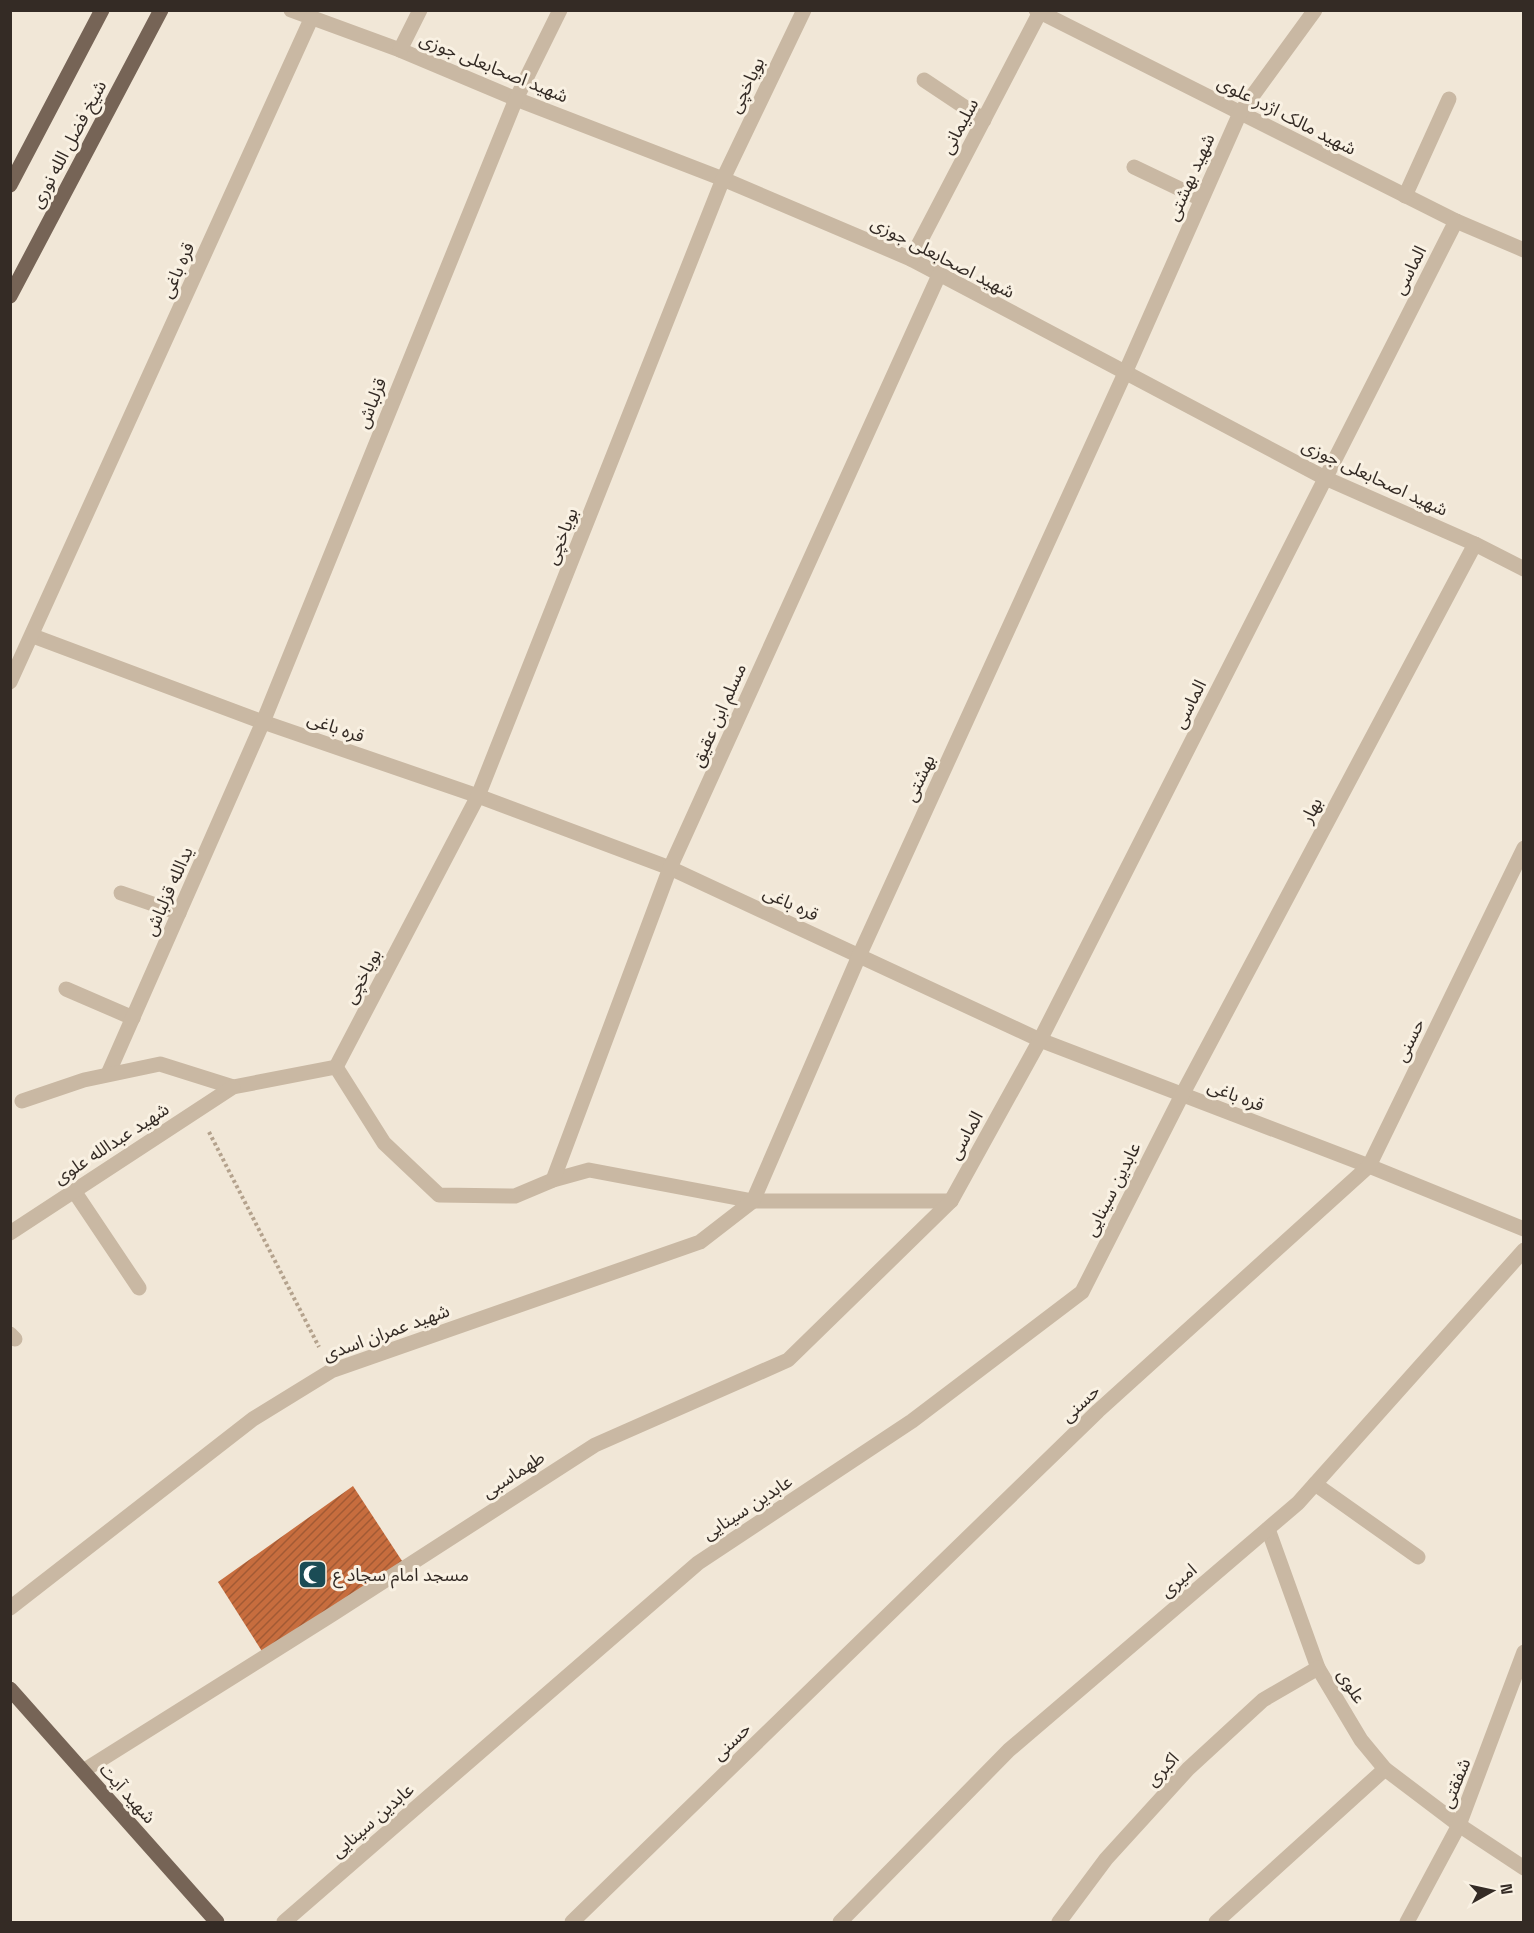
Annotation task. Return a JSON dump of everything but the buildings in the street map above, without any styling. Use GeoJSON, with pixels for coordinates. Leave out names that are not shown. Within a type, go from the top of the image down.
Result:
{"type":"FeatureCollection","features":[{"type":"Feature","properties":{"kind":"main road","name":"شیخ فضل الله نوری"},"geometry":{"type":"LineString","coordinates":[[10,185],[102,10]]}},
{"type":"Feature","properties":{"kind":"main road","name":"شیخ فضل الله نوری"},"geometry":{"type":"LineString","coordinates":[[10,296],[161,10]]}},
{"type":"Feature","properties":{"kind":"main road","name":"شهید آیت"},"geometry":{"type":"LineString","coordinates":[[10,1689],[217,1923]]}},
{"type":"Feature","properties":{"kind":"street","name":"شهید اصحابعلی جوزی"},"geometry":{"type":"LineString","coordinates":[[291,10],[400,50],[516,99],[723,178],[911,259],[1325,478],[1475,544],[1524,569]]}},
{"type":"Feature","properties":{"kind":"street"},"geometry":{"type":"LineString","coordinates":[[400,50],[420,10]]}},
{"type":"Feature","properties":{"kind":"street","name":"قزلباش"},"geometry":{"type":"LineString","coordinates":[[263,722],[516,99],[560,10]]}},
{"type":"Feature","properties":{"kind":"street","name":"بویاخچی"},"geometry":{"type":"LineString","coordinates":[[336,1067],[478,796],[723,178],[804,10]]}},
{"type":"Feature","properties":{"kind":"street","name":"شهید بهشتی"},"geometry":{"type":"LineString","coordinates":[[1125,373],[1240,113],[1316,10]]}},
{"type":"Feature","properties":{"kind":"street","name":"شهید مالک اژدر علوی"},"geometry":{"type":"LineString","coordinates":[[1039,11],[1405,196],[1524,250]]}},
{"type":"Feature","properties":{"kind":"street","name":"سلیمانی"},"geometry":{"type":"LineString","coordinates":[[911,259],[1039,11]]}},
{"type":"Feature","properties":{"kind":"street","name":"قره باغی"},"geometry":{"type":"LineString","coordinates":[[10,682],[33,636],[312,17]]}},
{"type":"Feature","properties":{"kind":"street"},"geometry":{"type":"LineString","coordinates":[[924,80],[984,120]]}},
{"type":"Feature","properties":{"kind":"street"},"geometry":{"type":"LineString","coordinates":[[1405,196],[1449,99]]}},
{"type":"Feature","properties":{"kind":"street"},"geometry":{"type":"LineString","coordinates":[[1134,167],[1201,199]]}},
{"type":"Feature","properties":{"kind":"street","name":"الماسی"},"geometry":{"type":"LineString","coordinates":[[951,1201],[1040,1040],[1456,221]]}},
{"type":"Feature","properties":{"kind":"street","name":"مسلم ابن عقیق"},"geometry":{"type":"LineString","coordinates":[[553,1180],[670,868],[939,275]]}},
{"type":"Feature","properties":{"kind":"street","name":"بهشتی"},"geometry":{"type":"LineString","coordinates":[[753,1202],[859,956],[1125,373]]}},
{"type":"Feature","properties":{"kind":"street","name":"بهار"},"geometry":{"type":"LineString","coordinates":[[1182,1095],[1475,544]]}},
{"type":"Feature","properties":{"kind":"street","name":"قره باغی"},"geometry":{"type":"LineString","coordinates":[[33,636],[263,722],[478,796],[670,868],[1040,1040],[1369,1166],[1524,1229]]}},
{"type":"Feature","properties":{"kind":"street","name":"یدالله قزلباش"},"geometry":{"type":"LineString","coordinates":[[108,1074],[263,722]]}},
{"type":"Feature","properties":{"kind":"street","name":"حسنی"},"geometry":{"type":"LineString","coordinates":[[572,1923],[1098,1411],[1369,1166],[1524,848]]}},
{"type":"Feature","properties":{"kind":"street"},"geometry":{"type":"LineString","coordinates":[[121,893],[179,914]]}},
{"type":"Feature","properties":{"kind":"street"},"geometry":{"type":"LineString","coordinates":[[66,989],[133,1018]]}},
{"type":"Feature","properties":{"kind":"street"},"geometry":{"type":"LineString","coordinates":[[22,1101],[108,1074],[160,1064],[233,1087],[336,1067],[384,1143],[439,1195],[515,1196],[553,1180],[589,1170],[753,1202],[951,1201]]}},
{"type":"Feature","properties":{"kind":"street","name":"شهید عبدالله علوی"},"geometry":{"type":"LineString","coordinates":[[10,1233],[233,1087]]}},
{"type":"Feature","properties":{"kind":"street","name":"عابدین سینایی"},"geometry":{"type":"LineString","coordinates":[[284,1923],[698,1563],[912,1422],[1082,1292],[1182,1095]]}},
{"type":"Feature","properties":{"kind":"street"},"geometry":{"type":"LineString","coordinates":[[74,1191],[139,1288]]}},
{"type":"Feature","properties":{"kind":"street","name":"طهماسبی"},"geometry":{"type":"LineString","coordinates":[[83,1771],[333,1614],[595,1445],[788,1359],[951,1201]]}},
{"type":"Feature","properties":{"kind":"street","name":"شهید عمران اسدی"},"geometry":{"type":"LineString","coordinates":[[10,1608],[253,1419],[331,1371],[700,1242],[753,1202]]}},
{"type":"Feature","properties":{"kind":"street","name":"امیری"},"geometry":{"type":"LineString","coordinates":[[840,1923],[1009,1750],[1298,1503],[1524,1250]]}},
{"type":"Feature","properties":{"kind":"street"},"geometry":{"type":"LineString","coordinates":[[1315,1484],[1418,1557]]}},
{"type":"Feature","properties":{"kind":"street","name":"علوی"},"geometry":{"type":"LineString","coordinates":[[1268,1528],[1318,1668],[1361,1740],[1385,1769],[1459,1826],[1524,1868]]}},
{"type":"Feature","properties":{"kind":"street","name":"شفقتی"},"geometry":{"type":"LineString","coordinates":[[1407,1923],[1459,1826],[1524,1652]]}},
{"type":"Feature","properties":{"kind":"street","name":"اکبری"},"geometry":{"type":"LineString","coordinates":[[1059,1923],[1106,1859],[1188,1769],[1263,1701],[1318,1668]]}},
{"type":"Feature","properties":{"kind":"street"},"geometry":{"type":"LineString","coordinates":[[1216,1923],[1385,1769]]}},
{"type":"Feature","properties":{"kind":"path"},"geometry":{"type":"LineString","coordinates":[[198,1110],[331,1371]]}},
{"type":"Feature","properties":{"kind":"place","name":"مسجد امام سجاد ع"},"geometry":{"type":"Point","coordinates":[312,1574]}}]}
